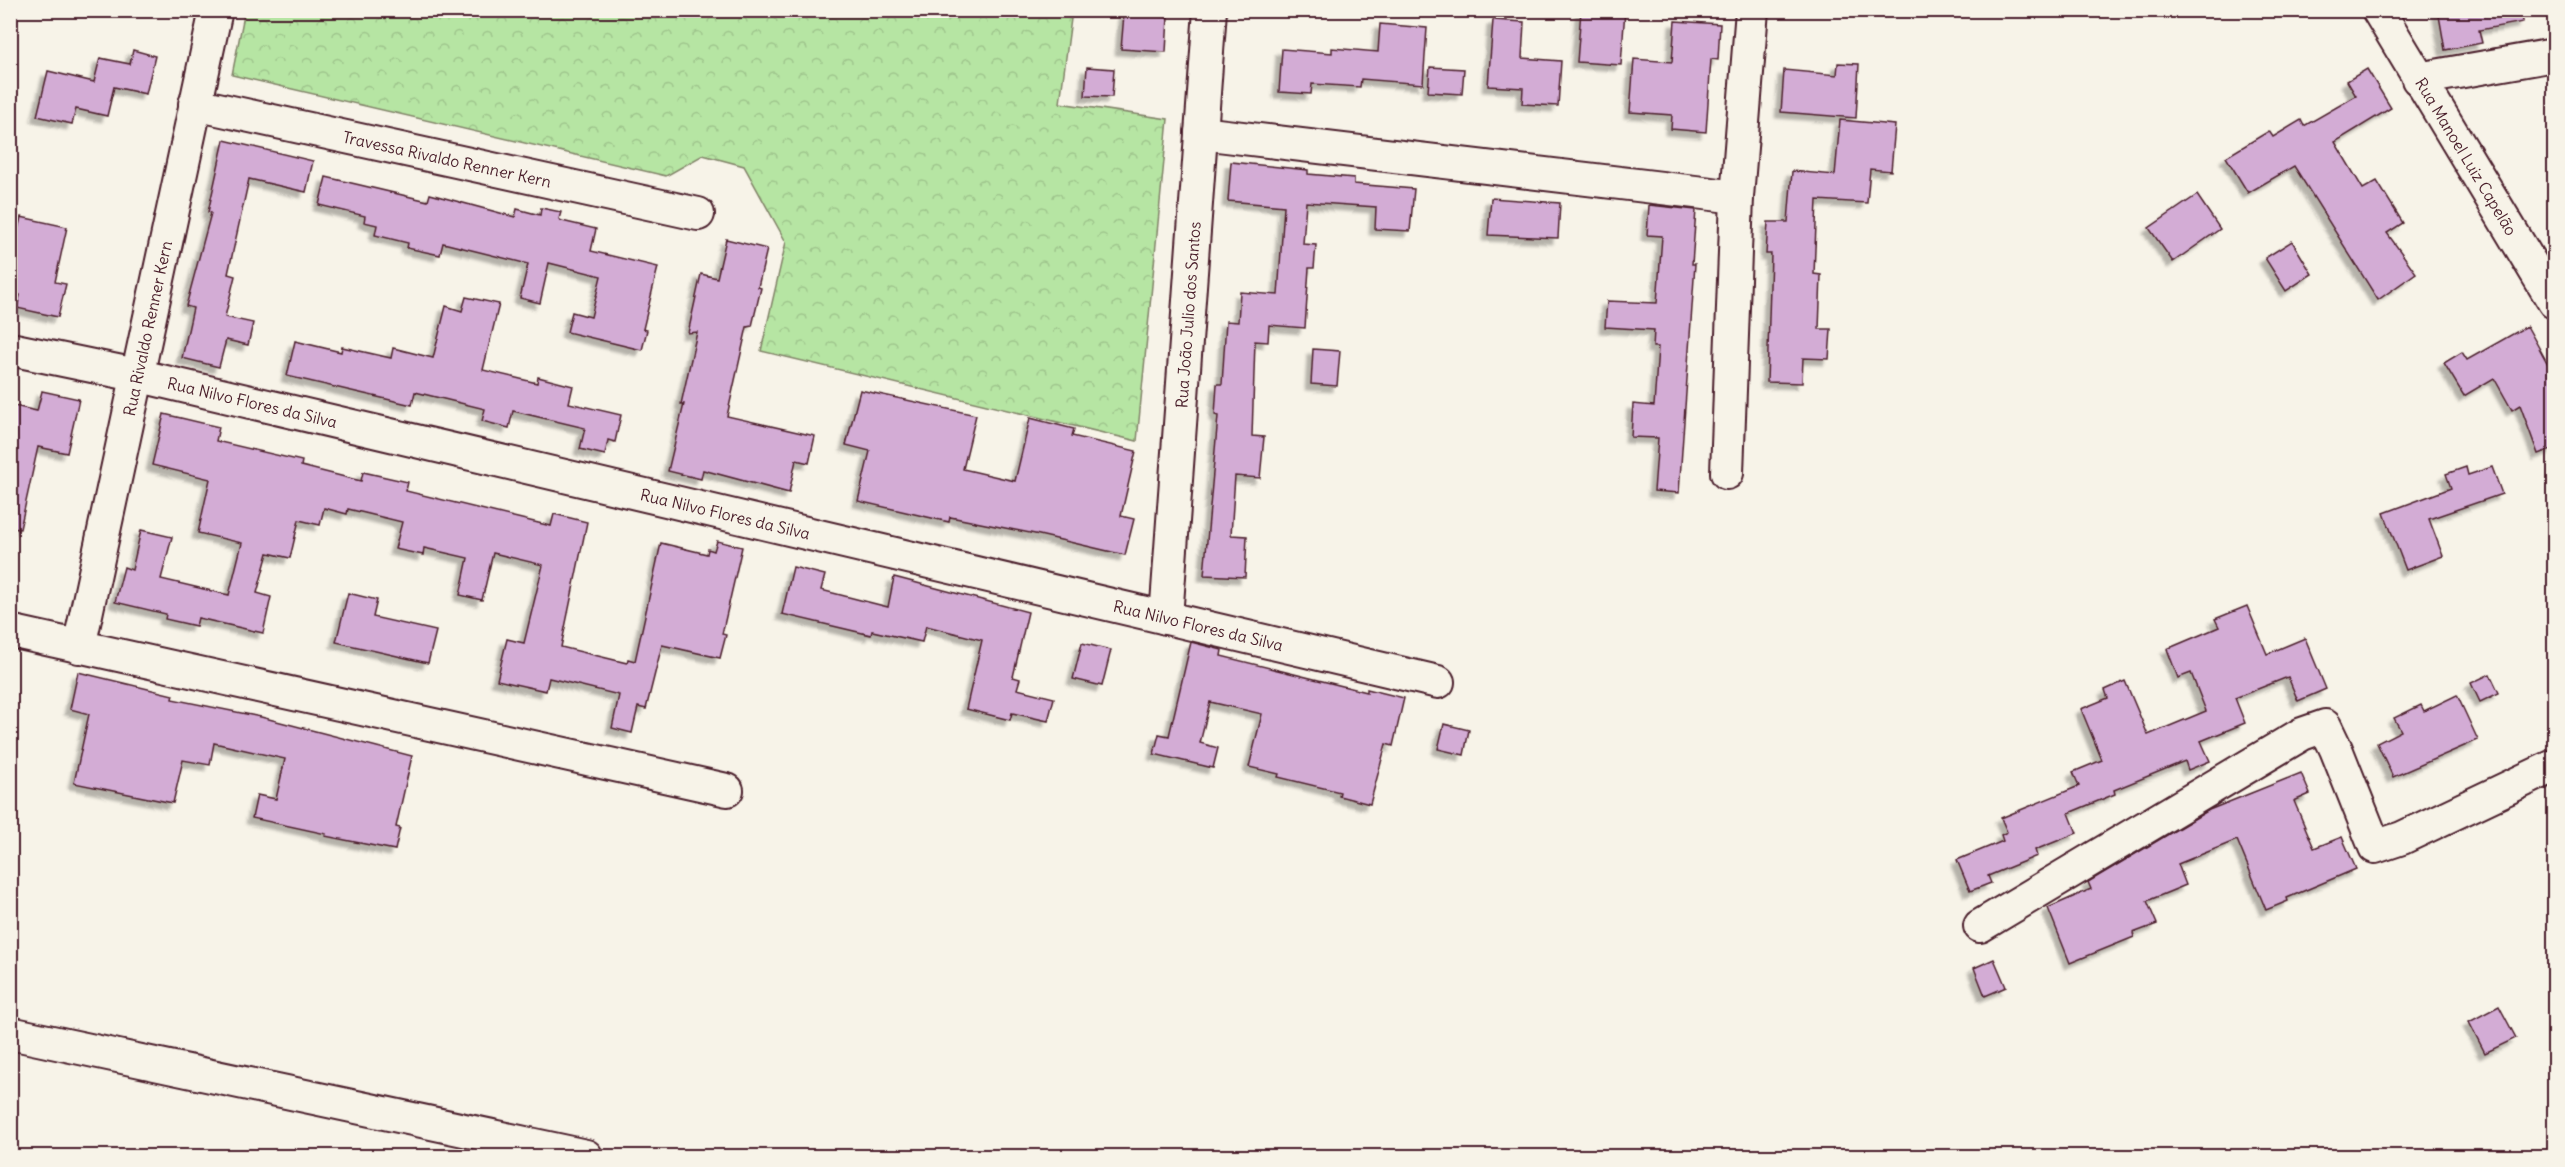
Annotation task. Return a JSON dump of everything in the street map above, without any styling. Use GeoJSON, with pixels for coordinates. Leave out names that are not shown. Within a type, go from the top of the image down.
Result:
{"type":"FeatureCollection","features":[{"type":"Feature","properties":{"kind":"street","name":"Rua Rivaldo Renner Kern"},"geometry":{"type":"LineString","coordinates":[[79,646],[216,10]]}},
{"type":"Feature","properties":{"kind":"street","name":"Rua João Julio dos Santos"},"geometry":{"type":"LineString","coordinates":[[1166,618],[1210,10]]}},
{"type":"Feature","properties":{"kind":"street"},"geometry":{"type":"LineString","coordinates":[[1727,473],[1737,197],[1752,10]]}},
{"type":"Feature","properties":{"kind":"street","name":"Rua Manoel Luiz Capelão"},"geometry":{"type":"LineString","coordinates":[[2378,10],[2554,302]]}},
{"type":"Feature","properties":{"kind":"street"},"geometry":{"type":"LineString","coordinates":[[2418,79],[2554,55]]}},
{"type":"Feature","properties":{"kind":"street","name":"Travessa Rivaldo Renner Kern"},"geometry":{"type":"LineString","coordinates":[[195,104],[698,214]]}},
{"type":"Feature","properties":{"kind":"street"},"geometry":{"type":"LineString","coordinates":[[1201,133],[1737,197]]}},
{"type":"Feature","properties":{"kind":"street","name":"Rua Nilvo Flores da Silva"},"geometry":{"type":"LineString","coordinates":[[10,349],[136,375],[1438,682]]}},
{"type":"Feature","properties":{"kind":"street"},"geometry":{"type":"LineString","coordinates":[[10,631],[727,790]]}},
{"type":"Feature","properties":{"kind":"street"},"geometry":{"type":"LineString","coordinates":[[1980,927],[2302,734],[2325,726],[2336,748],[2374,847],[2402,838],[2554,766]]}},
{"type":"Feature","properties":{"kind":"street"},"geometry":{"type":"LineString","coordinates":[[10,1033],[586,1156]]}},
{"type":"Feature","properties":{"kind":"green space"},"geometry":{"type":"Polygon","coordinates":[[[245,10],[1072,11],[1060,103],[1168,119],[1137,441],[761,351],[786,242],[744,166],[703,155],[666,176],[232,75],[245,10]]]}},
{"type":"Feature","properties":{"kind":"building"},"geometry":{"type":"Polygon","coordinates":[[[1581,10],[1625,10],[1621,65],[1577,62],[1581,10]]]}},
{"type":"Feature","properties":{"kind":"building"},"geometry":{"type":"Polygon","coordinates":[[[2438,10],[2522,10],[2523,22],[2479,30],[2482,43],[2445,50],[2438,10]]]}},
{"type":"Feature","properties":{"kind":"building"},"geometry":{"type":"Polygon","coordinates":[[[1124,14],[1168,17],[1166,52],[1121,49],[1124,14]]]}},
{"type":"Feature","properties":{"kind":"building"},"geometry":{"type":"Polygon","coordinates":[[[1493,20],[1524,22],[1522,58],[1561,61],[1558,106],[1522,104],[1523,88],[1488,86],[1493,20]]]}},
{"type":"Feature","properties":{"kind":"building"},"geometry":{"type":"Polygon","coordinates":[[[1675,21],[1720,24],[1718,60],[1711,59],[1706,132],[1671,129],[1672,115],[1630,112],[1634,59],[1672,62],[1675,21]]]}},
{"type":"Feature","properties":{"kind":"building"},"geometry":{"type":"Polygon","coordinates":[[[1380,24],[1427,28],[1423,84],[1361,79],[1360,87],[1312,84],[1311,94],[1279,92],[1282,49],[1332,53],[1332,48],[1378,52],[1380,24]]]}},
{"type":"Feature","properties":{"kind":"building"},"geometry":{"type":"Polygon","coordinates":[[[133,50],[155,56],[146,94],[114,87],[107,116],[76,109],[72,124],[37,116],[48,71],[94,82],[100,58],[130,64],[133,50]]]}},
{"type":"Feature","properties":{"kind":"building"},"geometry":{"type":"Polygon","coordinates":[[[1838,63],[1859,64],[1856,118],[1781,112],[1784,70],[1837,75],[1838,63]]]}},
{"type":"Feature","properties":{"kind":"building"},"geometry":{"type":"Polygon","coordinates":[[[1087,67],[1114,69],[1112,97],[1085,96],[1087,67]]]}},
{"type":"Feature","properties":{"kind":"building"},"geometry":{"type":"Polygon","coordinates":[[[1430,67],[1464,69],[1462,94],[1428,92],[1430,67]]]}},
{"type":"Feature","properties":{"kind":"building"},"geometry":{"type":"Polygon","coordinates":[[[2367,69],[2391,108],[2335,142],[2363,189],[2377,181],[2403,223],[2387,233],[2416,273],[2378,300],[2294,166],[2248,193],[2226,157],[2269,131],[2273,137],[2301,120],[2304,126],[2356,96],[2347,81],[2367,69]]]}},
{"type":"Feature","properties":{"kind":"building"},"geometry":{"type":"Polygon","coordinates":[[[1840,120],[1895,125],[1891,171],[1870,169],[1867,203],[1817,200],[1814,274],[1821,275],[1819,329],[1831,329],[1829,359],[1803,358],[1802,383],[1767,382],[1771,254],[1766,254],[1768,222],[1788,222],[1792,171],[1835,175],[1840,120]]]}},
{"type":"Feature","properties":{"kind":"building"},"geometry":{"type":"Polygon","coordinates":[[[224,140],[313,161],[306,192],[249,179],[228,274],[235,276],[225,317],[253,323],[248,345],[226,340],[219,367],[182,358],[193,308],[186,306],[211,213],[208,212],[224,140]]]}},
{"type":"Feature","properties":{"kind":"building"},"geometry":{"type":"Polygon","coordinates":[[[1231,162],[1308,170],[1308,174],[1354,178],[1354,184],[1414,189],[1410,231],[1375,229],[1376,207],[1306,202],[1303,244],[1316,245],[1314,268],[1309,268],[1305,328],[1269,325],[1268,342],[1255,341],[1252,436],[1264,437],[1260,478],[1235,476],[1231,535],[1247,536],[1245,577],[1204,575],[1218,416],[1215,415],[1217,384],[1222,384],[1226,321],[1238,322],[1240,292],[1278,295],[1284,206],[1228,201],[1231,162]]]}},
{"type":"Feature","properties":{"kind":"building"},"geometry":{"type":"Polygon","coordinates":[[[326,177],[428,201],[430,194],[515,217],[517,209],[540,215],[541,208],[561,212],[559,219],[562,221],[596,229],[591,251],[658,267],[643,329],[647,330],[642,350],[567,332],[572,312],[591,317],[601,276],[549,263],[540,303],[520,298],[528,264],[443,243],[440,255],[407,248],[408,243],[375,235],[377,225],[364,222],[365,216],[319,205],[326,177]]]}},
{"type":"Feature","properties":{"kind":"building"},"geometry":{"type":"Polygon","coordinates":[[[2197,195],[2220,229],[2173,262],[2149,228],[2197,195]]]}},
{"type":"Feature","properties":{"kind":"building"},"geometry":{"type":"Polygon","coordinates":[[[1491,198],[1560,203],[1558,238],[1488,235],[1491,198]]]}},
{"type":"Feature","properties":{"kind":"building"},"geometry":{"type":"Polygon","coordinates":[[[1649,205],[1696,210],[1692,264],[1695,264],[1679,493],[1654,491],[1658,438],[1631,437],[1633,404],[1654,406],[1658,347],[1653,347],[1654,330],[1605,327],[1607,301],[1657,303],[1662,236],[1647,235],[1649,205]]]}},
{"type":"Feature","properties":{"kind":"building"},"geometry":{"type":"Polygon","coordinates":[[[21,217],[67,227],[55,282],[66,284],[58,317],[17,308],[20,295],[10,293],[10,262],[21,217]]]}},
{"type":"Feature","properties":{"kind":"building"},"geometry":{"type":"Polygon","coordinates":[[[726,239],[767,249],[752,326],[747,327],[727,416],[815,436],[809,463],[796,460],[789,493],[703,470],[701,479],[668,471],[684,404],[681,404],[697,332],[688,333],[701,274],[717,278],[726,239]]]}},
{"type":"Feature","properties":{"kind":"building"},"geometry":{"type":"Polygon","coordinates":[[[2292,241],[2312,274],[2286,291],[2265,258],[2292,241]]]}},
{"type":"Feature","properties":{"kind":"building"},"geometry":{"type":"Polygon","coordinates":[[[466,297],[499,304],[483,370],[537,383],[538,377],[573,386],[569,403],[621,415],[615,442],[608,440],[605,455],[580,449],[585,428],[513,411],[509,428],[482,421],[485,409],[415,392],[412,405],[287,376],[295,341],[341,352],[342,347],[391,358],[393,348],[433,358],[446,306],[462,311],[466,297]]]}},
{"type":"Feature","properties":{"kind":"building"},"geometry":{"type":"Polygon","coordinates":[[[2527,326],[2554,375],[2554,448],[2538,454],[2520,405],[2512,410],[2494,378],[2464,396],[2444,363],[2462,352],[2467,360],[2527,326]]]}},
{"type":"Feature","properties":{"kind":"building"},"geometry":{"type":"Polygon","coordinates":[[[1313,349],[1340,351],[1337,386],[1311,384],[1313,349]]]}},
{"type":"Feature","properties":{"kind":"building"},"geometry":{"type":"Polygon","coordinates":[[[860,390],[976,415],[963,469],[1015,481],[1030,418],[1074,429],[1072,436],[1136,451],[1121,516],[1134,519],[1125,555],[1035,534],[950,517],[949,522],[858,501],[870,451],[846,445],[860,390]]]}},
{"type":"Feature","properties":{"kind":"building"},"geometry":{"type":"Polygon","coordinates":[[[42,391],[79,399],[67,453],[38,447],[20,529],[10,528],[10,405],[37,411],[42,391]]]}},
{"type":"Feature","properties":{"kind":"building"},"geometry":{"type":"Polygon","coordinates":[[[164,414],[219,427],[216,441],[302,461],[301,466],[361,481],[363,472],[408,482],[406,491],[551,526],[554,514],[587,522],[561,647],[627,663],[628,659],[635,661],[661,543],[707,554],[708,549],[714,551],[717,541],[742,547],[722,634],[726,635],[720,658],[662,645],[646,709],[638,707],[632,733],[612,728],[619,695],[549,678],[546,691],[497,680],[507,639],[524,643],[543,565],[493,553],[482,600],[460,595],[468,558],[424,548],[423,555],[395,549],[402,522],[348,509],[347,514],[324,508],[320,525],[299,520],[290,558],[268,553],[257,593],[271,597],[263,633],[198,618],[196,626],[165,619],[166,614],[115,602],[124,567],[132,570],[141,530],[172,537],[161,579],[229,595],[242,543],[198,533],[210,479],[152,465],[164,414]]]}},
{"type":"Feature","properties":{"kind":"building"},"geometry":{"type":"Polygon","coordinates":[[[2466,467],[2468,475],[2492,467],[2502,494],[2429,519],[2443,556],[2406,570],[2384,513],[2451,488],[2446,474],[2466,467]]]}},
{"type":"Feature","properties":{"kind":"building"},"geometry":{"type":"Polygon","coordinates":[[[793,567],[825,575],[821,590],[888,607],[894,577],[1028,612],[1013,677],[1020,679],[1017,689],[1054,698],[1048,721],[1012,713],[1010,720],[966,709],[982,640],[926,626],[922,642],[872,631],[871,635],[782,614],[793,567]]]}},
{"type":"Feature","properties":{"kind":"building"},"geometry":{"type":"Polygon","coordinates":[[[348,593],[377,600],[373,617],[436,631],[428,663],[336,642],[348,593]]]}},
{"type":"Feature","properties":{"kind":"building"},"geometry":{"type":"Polygon","coordinates":[[[2247,606],[2267,654],[2305,638],[2326,689],[2298,701],[2288,677],[2235,698],[2245,723],[2201,741],[2210,761],[2188,770],[2185,761],[2114,790],[2115,794],[2069,813],[2077,833],[2035,850],[2037,856],[1988,876],[1991,883],[1970,891],[1957,860],[2003,841],[2001,835],[2007,832],[2001,818],[2079,786],[2073,772],[2102,760],[2081,709],[2108,698],[2105,690],[2125,681],[2148,735],[2206,711],[2191,673],[2178,678],[2167,649],[2219,627],[2215,619],[2247,606]]]}},
{"type":"Feature","properties":{"kind":"building"},"geometry":{"type":"Polygon","coordinates":[[[1191,642],[1222,650],[1221,656],[1367,692],[1367,689],[1404,698],[1393,746],[1386,744],[1370,804],[1339,796],[1340,792],[1278,777],[1279,774],[1249,767],[1262,714],[1210,702],[1200,743],[1218,748],[1213,768],[1154,754],[1159,734],[1169,736],[1191,642]]]}},
{"type":"Feature","properties":{"kind":"building"},"geometry":{"type":"Polygon","coordinates":[[[1082,643],[1111,650],[1102,686],[1073,679],[1082,643]]]}},
{"type":"Feature","properties":{"kind":"building"},"geometry":{"type":"Polygon","coordinates":[[[78,672],[173,695],[172,699],[261,717],[412,756],[396,827],[400,828],[395,850],[252,818],[257,795],[276,799],[285,759],[214,743],[210,765],[183,760],[173,803],[74,783],[89,714],[70,709],[78,672]]]}},
{"type":"Feature","properties":{"kind":"building"},"geometry":{"type":"Polygon","coordinates":[[[2490,674],[2499,693],[2480,702],[2471,683],[2490,674]]]}},
{"type":"Feature","properties":{"kind":"building"},"geometry":{"type":"Polygon","coordinates":[[[2457,695],[2478,740],[2393,777],[2377,743],[2401,731],[2394,718],[2421,705],[2424,711],[2457,695]]]}},
{"type":"Feature","properties":{"kind":"building"},"geometry":{"type":"Polygon","coordinates":[[[1444,724],[1469,730],[1464,755],[1438,749],[1444,724]]]}},
{"type":"Feature","properties":{"kind":"building"},"geometry":{"type":"Polygon","coordinates":[[[2301,773],[2310,794],[2294,801],[2314,848],[2342,837],[2356,869],[2287,898],[2288,901],[2266,910],[2237,840],[2178,864],[2186,885],[2147,901],[2157,924],[2133,933],[2134,937],[2070,963],[2048,908],[2091,889],[2088,882],[2209,810],[2301,773]]]}},
{"type":"Feature","properties":{"kind":"building"},"geometry":{"type":"Polygon","coordinates":[[[1994,959],[2006,987],[1985,996],[1974,968],[1994,959]]]}},
{"type":"Feature","properties":{"kind":"building"},"geometry":{"type":"Polygon","coordinates":[[[2499,1006],[2516,1038],[2485,1053],[2469,1022],[2499,1006]]]}}]}
